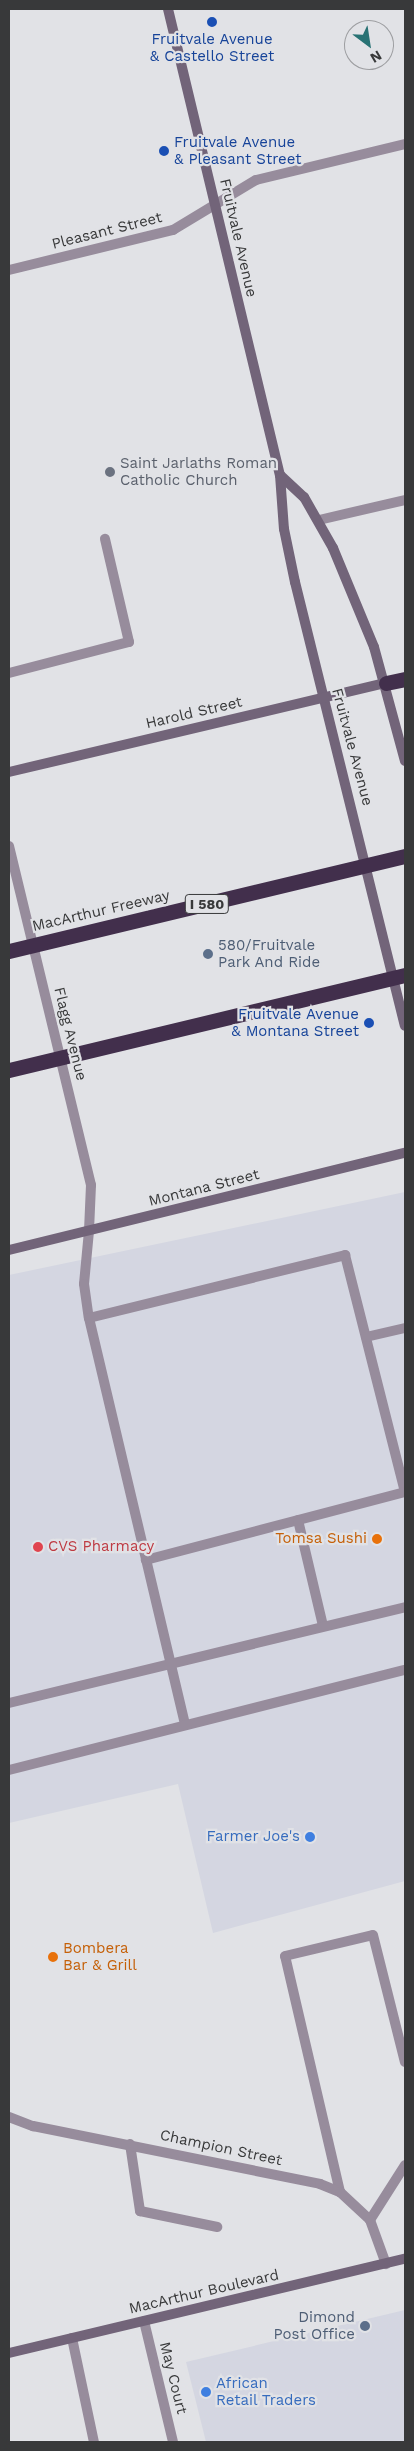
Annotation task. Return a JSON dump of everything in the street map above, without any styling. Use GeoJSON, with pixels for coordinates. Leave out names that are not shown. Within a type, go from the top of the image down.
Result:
{"type":"FeatureCollection","features":[{"type":"Feature","properties":{"kind":"highway"},"geometry":{"type":"LineString","coordinates":[[386,683],[405,679]]}},
{"type":"Feature","properties":{"kind":"highway","name":"MacArthur Freeway"},"geometry":{"type":"LineString","coordinates":[[9,952],[405,856]]}},
{"type":"Feature","properties":{"kind":"highway"},"geometry":{"type":"LineString","coordinates":[[9,1070],[405,975]]}},
{"type":"Feature","properties":{"kind":"main road","name":"Fruitvale Avenue"},"geometry":{"type":"LineString","coordinates":[[168,9],[280,475],[284,529],[405,1026]]}},
{"type":"Feature","properties":{"kind":"main road"},"geometry":{"type":"LineString","coordinates":[[280,475],[304,497],[319,520],[386,683],[405,761]]}},
{"type":"Feature","properties":{"kind":"main road","name":"Harold Street"},"geometry":{"type":"LineString","coordinates":[[9,772],[386,683]]}},
{"type":"Feature","properties":{"kind":"main road","name":"Montana Street"},"geometry":{"type":"LineString","coordinates":[[9,1250],[405,1153]]}},
{"type":"Feature","properties":{"kind":"main road","name":"MacArthur Boulevard"},"geometry":{"type":"LineString","coordinates":[[9,2353],[405,2259]]}},
{"type":"Feature","properties":{"kind":"street","name":"Pleasant Street"},"geometry":{"type":"LineString","coordinates":[[9,270],[173,230],[256,180],[405,144]]}},
{"type":"Feature","properties":{"kind":"street"},"geometry":{"type":"LineString","coordinates":[[319,520],[405,500]]}},
{"type":"Feature","properties":{"kind":"street"},"geometry":{"type":"LineString","coordinates":[[9,673],[129,642],[105,539]]}},
{"type":"Feature","properties":{"kind":"street","name":"Flagg Avenue"},"geometry":{"type":"LineString","coordinates":[[9,846],[91,1185],[84,1284],[89,1318],[185,1726]]}},
{"type":"Feature","properties":{"kind":"street"},"geometry":{"type":"LineString","coordinates":[[89,1318],[345,1255],[405,1492],[146,1560]]}},
{"type":"Feature","properties":{"kind":"street"},"geometry":{"type":"LineString","coordinates":[[366,1337],[405,1328]]}},
{"type":"Feature","properties":{"kind":"street"},"geometry":{"type":"LineString","coordinates":[[298,1520],[323,1626]]}},
{"type":"Feature","properties":{"kind":"street"},"geometry":{"type":"LineString","coordinates":[[9,1703],[405,1607]]}},
{"type":"Feature","properties":{"kind":"street"},"geometry":{"type":"LineString","coordinates":[[9,1770],[405,1670]]}},
{"type":"Feature","properties":{"kind":"street"},"geometry":{"type":"LineString","coordinates":[[340,2192],[285,1956],[373,1935],[405,2062]]}},
{"type":"Feature","properties":{"kind":"street","name":"Champion Street"},"geometry":{"type":"LineString","coordinates":[[9,2117],[33,2126],[130,2144],[320,2184],[340,2192],[370,2220],[386,2264]]}},
{"type":"Feature","properties":{"kind":"street"},"geometry":{"type":"LineString","coordinates":[[130,2144],[140,2211],[217,2227]]}},
{"type":"Feature","properties":{"kind":"street"},"geometry":{"type":"LineString","coordinates":[[370,2220],[405,2164]]}},
{"type":"Feature","properties":{"kind":"street","name":"May Court"},"geometry":{"type":"LineString","coordinates":[[144,2321],[173,2442]]}},
{"type":"Feature","properties":{"kind":"street"},"geometry":{"type":"LineString","coordinates":[[72,2338],[94,2442]]}},
{"type":"Feature","properties":{"kind":"shaded area"},"geometry":{"type":"Polygon","coordinates":[[[405,1192],[405,1881],[213,1933],[178,1784],[9,1823],[9,1275],[405,1192]]]}},
{"type":"Feature","properties":{"kind":"shaded area"},"geometry":{"type":"Polygon","coordinates":[[[405,2310],[405,2442],[206,2442],[186,2362],[405,2310]]]}},
{"type":"Feature","properties":{"kind":"place","name":"Fruitvale Avenue & Castello Street"},"geometry":{"type":"Point","coordinates":[212,22]}},
{"type":"Feature","properties":{"kind":"place","name":"Fruitvale Avenue & Pleasant Street"},"geometry":{"type":"Point","coordinates":[164,151]}},
{"type":"Feature","properties":{"kind":"place","name":"Saint Jarlaths Roman Catholic Church"},"geometry":{"type":"Point","coordinates":[110,472]}},
{"type":"Feature","properties":{"kind":"place","name":"580/Fruitvale Park And Ride"},"geometry":{"type":"Point","coordinates":[208,954]}},
{"type":"Feature","properties":{"kind":"place","name":"Fruitvale Avenue & Montana Street"},"geometry":{"type":"Point","coordinates":[369,1023]}},
{"type":"Feature","properties":{"kind":"place","name":"Tomsa Sushi"},"geometry":{"type":"Point","coordinates":[377,1539]}},
{"type":"Feature","properties":{"kind":"place","name":"CVS Pharmacy"},"geometry":{"type":"Point","coordinates":[38,1547]}},
{"type":"Feature","properties":{"kind":"place","name":"Farmer Joe's"},"geometry":{"type":"Point","coordinates":[310,1837]}},
{"type":"Feature","properties":{"kind":"place","name":"Bombera Bar & Grill"},"geometry":{"type":"Point","coordinates":[53,1957]}},
{"type":"Feature","properties":{"kind":"place","name":"Dimond Post Office"},"geometry":{"type":"Point","coordinates":[365,2326]}},
{"type":"Feature","properties":{"kind":"place","name":"African Retail Traders"},"geometry":{"type":"Point","coordinates":[206,2392]}}]}
